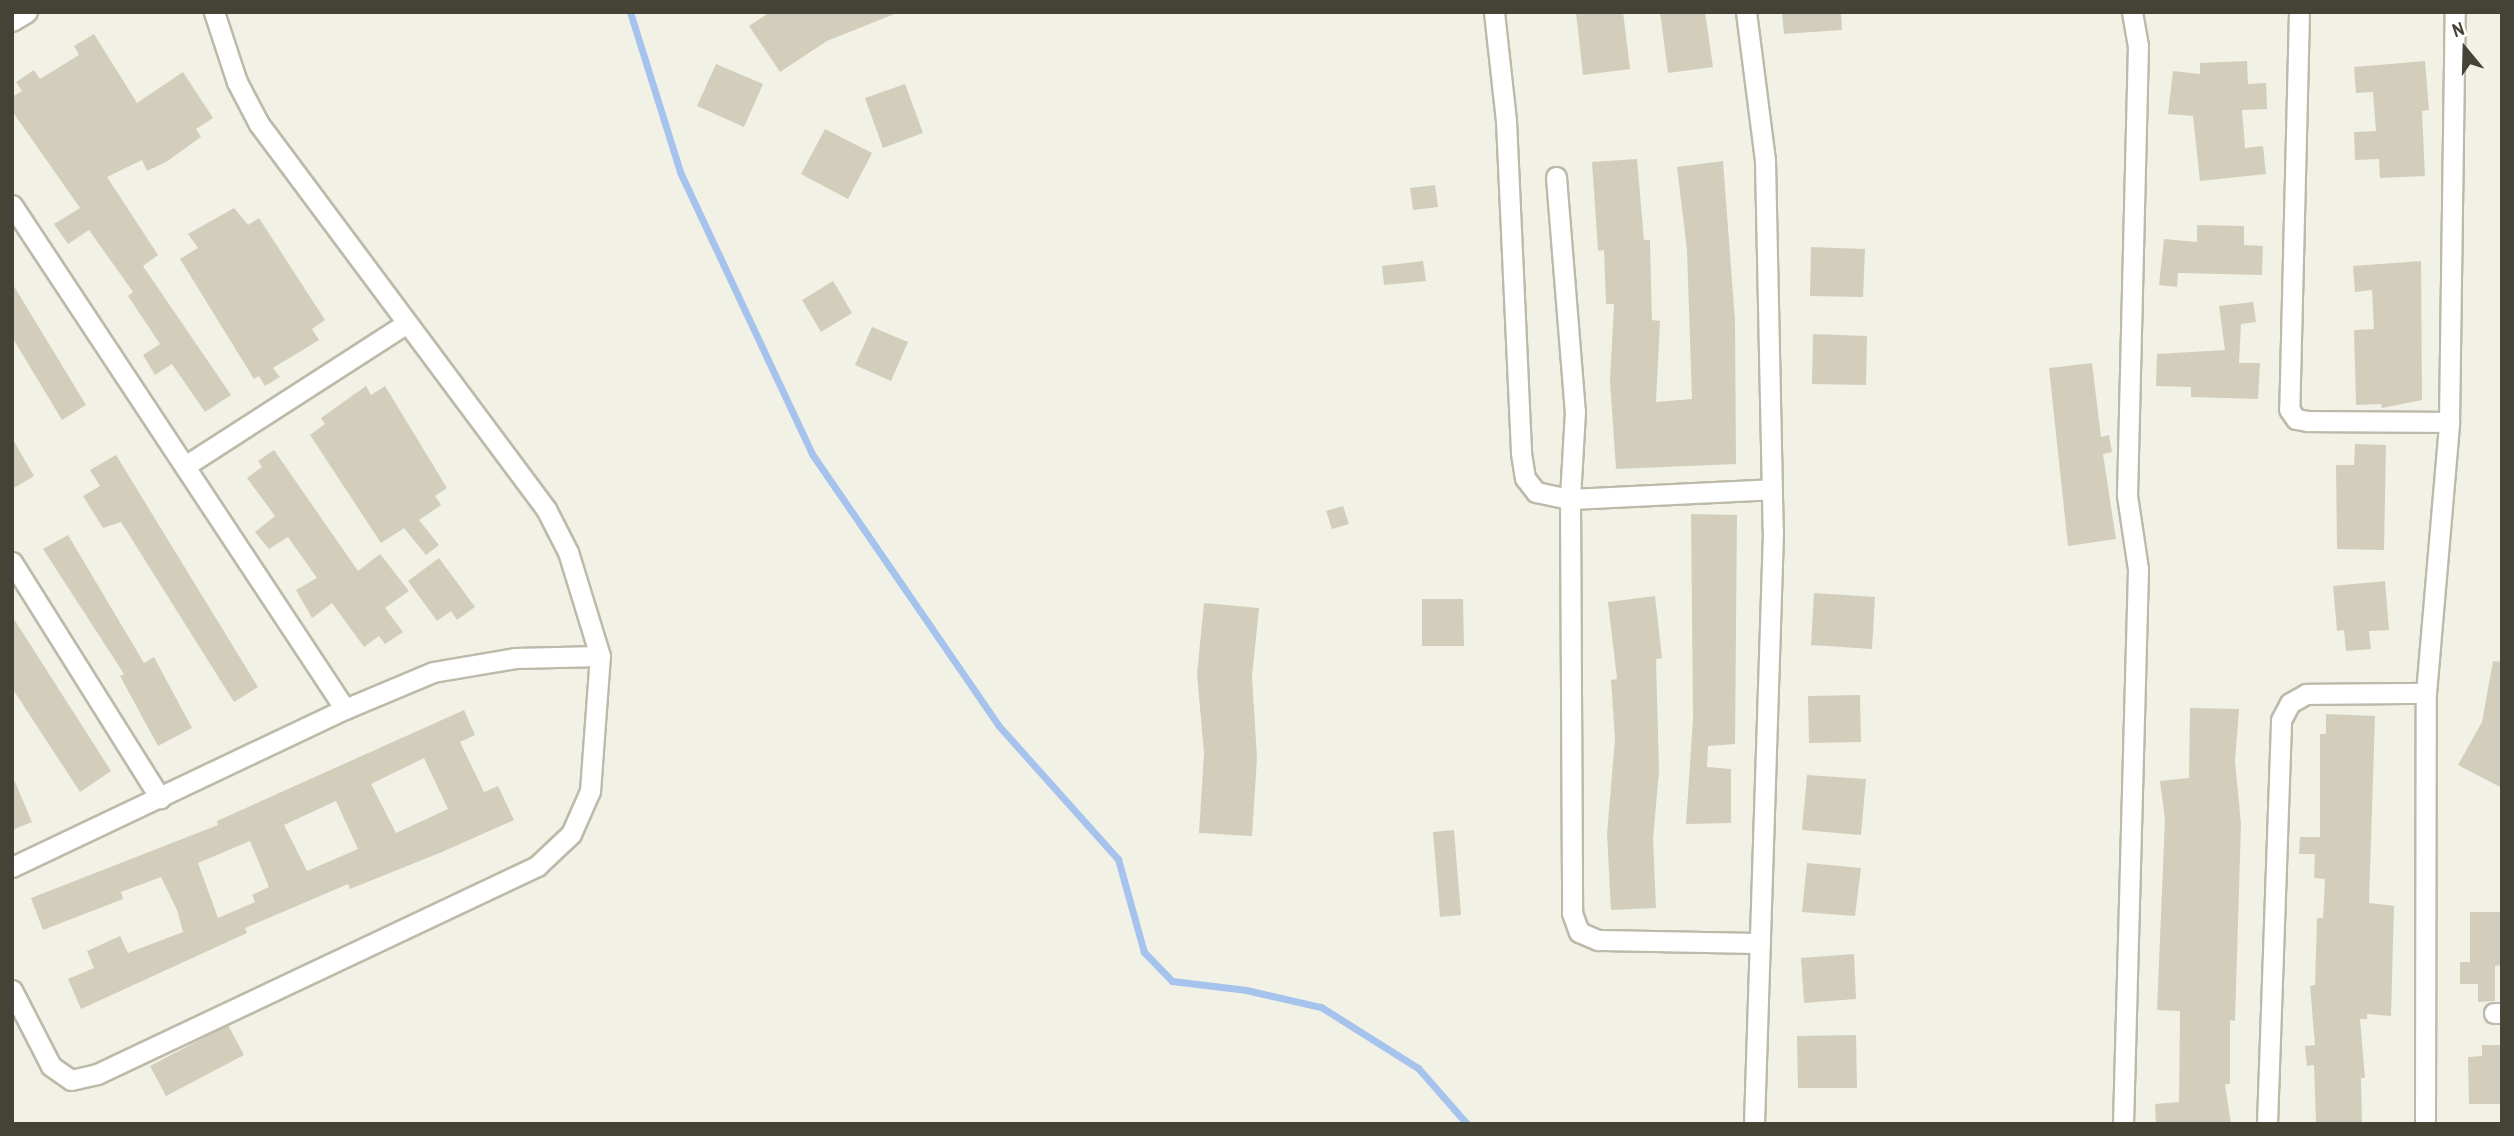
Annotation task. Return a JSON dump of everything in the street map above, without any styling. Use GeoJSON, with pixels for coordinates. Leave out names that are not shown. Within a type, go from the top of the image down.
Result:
{"type":"FeatureCollection","features":[{"type":"Feature","properties":{"kind":"street"},"geometry":{"type":"LineString","coordinates":[[12,21],[27,12]]}},
{"type":"Feature","properties":{"kind":"street"},"geometry":{"type":"LineString","coordinates":[[12,990],[51,1066],[71,1080],[97,1074],[537,866],[571,834],[590,791],[600,656],[568,552],[546,509],[259,124],[237,82],[214,12]]}},
{"type":"Feature","properties":{"kind":"street"},"geometry":{"type":"LineString","coordinates":[[1494,12],[1506,121],[1521,453],[1525,478],[1536,492],[1570,499],[1772,489]]}},
{"type":"Feature","properties":{"kind":"street"},"geometry":{"type":"LineString","coordinates":[[1746,12],[1765,161],[1772,489],[1754,1124]]}},
{"type":"Feature","properties":{"kind":"street"},"geometry":{"type":"LineString","coordinates":[[2123,1124],[2138,569],[2127,495],[2138,46],[2132,12]]}},
{"type":"Feature","properties":{"kind":"street"},"geometry":{"type":"LineString","coordinates":[[2299,12],[2289,409],[2296,419],[2307,421],[2449,422]]}},
{"type":"Feature","properties":{"kind":"street"},"geometry":{"type":"LineString","coordinates":[[2425,1124],[2426,693],[2449,422],[2455,12]]}},
{"type":"Feature","properties":{"kind":"street"},"geometry":{"type":"LineString","coordinates":[[1556,177],[1575,411],[1570,499],[1572,913],[1579,932],[1598,940],[1760,943]]}},
{"type":"Feature","properties":{"kind":"street"},"geometry":{"type":"LineString","coordinates":[[12,205],[345,709]]}},
{"type":"Feature","properties":{"kind":"street"},"geometry":{"type":"LineString","coordinates":[[185,466],[407,323]]}},
{"type":"Feature","properties":{"kind":"street"},"geometry":{"type":"LineString","coordinates":[[12,562],[160,798]]}},
{"type":"Feature","properties":{"kind":"street"},"geometry":{"type":"LineString","coordinates":[[12,867],[345,709],[433,672],[515,658],[600,656]]}},
{"type":"Feature","properties":{"kind":"street"},"geometry":{"type":"LineString","coordinates":[[2267,1124],[2281,720],[2290,703],[2306,694],[2426,693]]}},
{"type":"Feature","properties":{"kind":"building"},"geometry":{"type":"Polygon","coordinates":[[[770,12],[897,13],[827,41],[780,72],[749,26],[770,12]]]}},
{"type":"Feature","properties":{"kind":"building"},"geometry":{"type":"Polygon","coordinates":[[[1576,12],[1623,12],[1630,69],[1583,75],[1576,12]]]}},
{"type":"Feature","properties":{"kind":"building"},"geometry":{"type":"Polygon","coordinates":[[[1660,12],[1705,12],[1713,67],[1668,73],[1660,12]]]}},
{"type":"Feature","properties":{"kind":"building"},"geometry":{"type":"Polygon","coordinates":[[[1782,12],[1841,12],[1842,30],[1784,34],[1782,12]]]}},
{"type":"Feature","properties":{"kind":"building"},"geometry":{"type":"Polygon","coordinates":[[[94,34],[137,103],[183,72],[213,118],[196,129],[201,137],[166,162],[147,171],[142,160],[107,177],[158,255],[143,266],[231,395],[205,412],[172,364],[155,375],[143,355],[160,344],[128,296],[133,292],[89,230],[68,244],[54,224],[80,208],[12,111],[12,97],[22,91],[16,82],[34,70],[40,79],[79,55],[74,46],[94,34]]]}},
{"type":"Feature","properties":{"kind":"building"},"geometry":{"type":"Polygon","coordinates":[[[2247,61],[2248,84],[2266,83],[2267,109],[2242,110],[2245,148],[2263,146],[2266,174],[2200,181],[2193,116],[2168,114],[2173,71],[2200,74],[2200,63],[2247,61]]]}},
{"type":"Feature","properties":{"kind":"building"},"geometry":{"type":"Polygon","coordinates":[[[2425,61],[2429,110],[2422,111],[2425,176],[2380,178],[2379,159],[2355,160],[2354,132],[2376,131],[2373,92],[2356,93],[2354,67],[2425,61]]]}},
{"type":"Feature","properties":{"kind":"building"},"geometry":{"type":"Polygon","coordinates":[[[716,64],[763,84],[744,127],[697,106],[716,64]]]}},
{"type":"Feature","properties":{"kind":"building"},"geometry":{"type":"Polygon","coordinates":[[[905,84],[923,133],[883,148],[865,98],[905,84]]]}},
{"type":"Feature","properties":{"kind":"building"},"geometry":{"type":"Polygon","coordinates":[[[825,129],[872,153],[848,199],[801,174],[825,129]]]}},
{"type":"Feature","properties":{"kind":"building"},"geometry":{"type":"Polygon","coordinates":[[[1637,159],[1644,240],[1650,240],[1652,320],[1660,321],[1656,402],[1692,399],[1687,250],[1677,167],[1723,161],[1735,320],[1736,464],[1616,469],[1610,381],[1614,304],[1606,304],[1604,250],[1598,251],[1592,162],[1637,159]]]}},
{"type":"Feature","properties":{"kind":"building"},"geometry":{"type":"Polygon","coordinates":[[[1435,185],[1438,207],[1413,210],[1410,188],[1435,185]]]}},
{"type":"Feature","properties":{"kind":"building"},"geometry":{"type":"Polygon","coordinates":[[[234,208],[248,225],[259,218],[325,320],[312,329],[319,340],[273,368],[280,377],[265,386],[259,376],[254,379],[180,259],[198,248],[188,234],[234,208]]]}},
{"type":"Feature","properties":{"kind":"building"},"geometry":{"type":"Polygon","coordinates":[[[2197,225],[2244,226],[2244,245],[2263,246],[2262,275],[2178,273],[2177,287],[2159,285],[2164,239],[2197,242],[2197,225]]]}},
{"type":"Feature","properties":{"kind":"building"},"geometry":{"type":"Polygon","coordinates":[[[1811,247],[1865,249],[1863,297],[1810,296],[1811,247]]]}},
{"type":"Feature","properties":{"kind":"building"},"geometry":{"type":"Polygon","coordinates":[[[1423,261],[1426,281],[1384,285],[1382,266],[1423,261]]]}},
{"type":"Feature","properties":{"kind":"building"},"geometry":{"type":"Polygon","coordinates":[[[2421,261],[2422,400],[2382,408],[2381,404],[2356,405],[2354,330],[2374,329],[2372,290],[2355,292],[2353,266],[2421,261]]]}},
{"type":"Feature","properties":{"kind":"building"},"geometry":{"type":"Polygon","coordinates":[[[833,281],[852,313],[821,332],[802,300],[833,281]]]}},
{"type":"Feature","properties":{"kind":"building"},"geometry":{"type":"Polygon","coordinates":[[[12,283],[86,405],[62,420],[12,337],[12,283]]]}},
{"type":"Feature","properties":{"kind":"building"},"geometry":{"type":"Polygon","coordinates":[[[2253,302],[2256,322],[2241,324],[2239,363],[2260,363],[2258,399],[2191,397],[2191,387],[2156,386],[2157,354],[2225,350],[2219,306],[2253,302]]]}},
{"type":"Feature","properties":{"kind":"building"},"geometry":{"type":"Polygon","coordinates":[[[872,327],[908,342],[891,381],[855,365],[872,327]]]}},
{"type":"Feature","properties":{"kind":"building"},"geometry":{"type":"Polygon","coordinates":[[[1813,334],[1867,336],[1866,385],[1812,384],[1813,334]]]}},
{"type":"Feature","properties":{"kind":"building"},"geometry":{"type":"Polygon","coordinates":[[[2092,363],[2101,437],[2109,435],[2112,452],[2103,454],[2116,539],[2068,546],[2049,368],[2092,363]]]}},
{"type":"Feature","properties":{"kind":"building"},"geometry":{"type":"Polygon","coordinates":[[[366,386],[371,395],[385,386],[447,488],[435,496],[441,505],[419,520],[439,545],[426,555],[404,528],[381,543],[310,435],[325,424],[321,418],[366,386]]]}},
{"type":"Feature","properties":{"kind":"building"},"geometry":{"type":"Polygon","coordinates":[[[12,438],[34,476],[12,489],[12,438]]]}},
{"type":"Feature","properties":{"kind":"building"},"geometry":{"type":"Polygon","coordinates":[[[2355,444],[2386,445],[2384,550],[2337,549],[2336,465],[2354,465],[2355,444]]]}},
{"type":"Feature","properties":{"kind":"building"},"geometry":{"type":"Polygon","coordinates":[[[274,450],[358,571],[380,554],[409,591],[385,608],[403,632],[385,644],[379,636],[364,647],[332,603],[312,618],[296,590],[317,578],[288,537],[269,549],[255,532],[275,516],[247,478],[262,467],[258,461],[274,450]]]}},
{"type":"Feature","properties":{"kind":"building"},"geometry":{"type":"Polygon","coordinates":[[[116,455],[258,687],[234,702],[121,522],[103,528],[83,496],[100,486],[90,470],[116,455]]]}},
{"type":"Feature","properties":{"kind":"building"},"geometry":{"type":"Polygon","coordinates":[[[1343,506],[1349,524],[1332,529],[1326,511],[1343,506]]]}},
{"type":"Feature","properties":{"kind":"building"},"geometry":{"type":"Polygon","coordinates":[[[1691,514],[1737,515],[1735,744],[1708,746],[1707,767],[1731,769],[1731,823],[1686,824],[1693,719],[1691,514]]]}},
{"type":"Feature","properties":{"kind":"building"},"geometry":{"type":"Polygon","coordinates":[[[68,535],[144,663],[154,657],[192,728],[158,746],[120,676],[124,674],[43,549],[68,535]]]}},
{"type":"Feature","properties":{"kind":"building"},"geometry":{"type":"Polygon","coordinates":[[[439,558],[475,607],[457,620],[451,611],[437,621],[408,581],[439,558]]]}},
{"type":"Feature","properties":{"kind":"building"},"geometry":{"type":"Polygon","coordinates":[[[2385,581],[2389,630],[2369,631],[2371,649],[2346,651],[2344,630],[2337,631],[2333,586],[2385,581]]]}},
{"type":"Feature","properties":{"kind":"building"},"geometry":{"type":"Polygon","coordinates":[[[1814,593],[1875,597],[1872,649],[1811,645],[1814,593]]]}},
{"type":"Feature","properties":{"kind":"building"},"geometry":{"type":"Polygon","coordinates":[[[1655,596],[1662,658],[1656,659],[1659,771],[1653,839],[1656,908],[1611,910],[1607,834],[1615,739],[1611,680],[1617,679],[1608,602],[1655,596]]]}},
{"type":"Feature","properties":{"kind":"building"},"geometry":{"type":"Polygon","coordinates":[[[1422,599],[1463,599],[1464,646],[1422,646],[1422,599]]]}},
{"type":"Feature","properties":{"kind":"building"},"geometry":{"type":"Polygon","coordinates":[[[1204,603],[1259,608],[1252,677],[1257,758],[1252,836],[1199,833],[1204,753],[1197,674],[1204,603]]]}},
{"type":"Feature","properties":{"kind":"building"},"geometry":{"type":"Polygon","coordinates":[[[12,616],[111,771],[80,792],[12,688],[12,616]]]}},
{"type":"Feature","properties":{"kind":"building"},"geometry":{"type":"Polygon","coordinates":[[[2493,661],[2502,662],[2502,788],[2458,765],[2482,722],[2493,661]]]}},
{"type":"Feature","properties":{"kind":"building"},"geometry":{"type":"Polygon","coordinates":[[[1860,695],[1861,742],[1809,743],[1808,696],[1860,695]]]}},
{"type":"Feature","properties":{"kind":"building"},"geometry":{"type":"Polygon","coordinates":[[[2190,708],[2239,709],[2235,761],[2241,824],[2235,1021],[2230,1020],[2230,1084],[2225,1084],[2231,1124],[2156,1124],[2155,1104],[2179,1102],[2180,1011],[2157,1010],[2165,819],[2160,781],[2189,778],[2190,708]]]}},
{"type":"Feature","properties":{"kind":"building"},"geometry":{"type":"Polygon","coordinates":[[[464,710],[475,735],[460,742],[484,792],[498,786],[514,820],[350,889],[348,884],[245,928],[247,933],[81,1009],[68,979],[94,968],[87,951],[120,936],[128,953],[183,932],[177,910],[161,877],[121,892],[123,899],[43,930],[31,898],[218,825],[217,821],[464,710]],[[424,758],[371,784],[396,833],[448,809],[424,758]],[[336,801],[284,825],[307,871],[358,849],[336,801]],[[250,841],[198,863],[218,918],[255,902],[252,895],[269,887],[250,841]]]}},
{"type":"Feature","properties":{"kind":"building"},"geometry":{"type":"Polygon","coordinates":[[[2326,714],[2375,716],[2369,903],[2394,906],[2391,1016],[2367,1014],[2367,1019],[2360,1019],[2365,1078],[2361,1078],[2362,1124],[2316,1124],[2314,1065],[2307,1066],[2305,1046],[2315,1045],[2310,986],[2315,985],[2317,918],[2323,918],[2325,879],[2314,878],[2315,854],[2299,854],[2300,837],[2320,837],[2320,734],[2326,734],[2326,714]]]}},
{"type":"Feature","properties":{"kind":"building"},"geometry":{"type":"Polygon","coordinates":[[[12,775],[32,822],[12,830],[12,775]]]}},
{"type":"Feature","properties":{"kind":"building"},"geometry":{"type":"Polygon","coordinates":[[[1807,775],[1866,779],[1861,835],[1802,830],[1807,775]]]}},
{"type":"Feature","properties":{"kind":"building"},"geometry":{"type":"Polygon","coordinates":[[[1454,830],[1461,915],[1440,917],[1433,832],[1454,830]]]}},
{"type":"Feature","properties":{"kind":"building"},"geometry":{"type":"Polygon","coordinates":[[[1807,863],[1861,868],[1855,916],[1802,912],[1807,863]]]}},
{"type":"Feature","properties":{"kind":"building"},"geometry":{"type":"Polygon","coordinates":[[[2470,912],[2502,912],[2502,965],[2495,966],[2495,1001],[2478,1002],[2478,984],[2460,984],[2460,962],[2470,962],[2470,912]]]}},
{"type":"Feature","properties":{"kind":"building"},"geometry":{"type":"Polygon","coordinates":[[[1854,954],[1856,999],[1804,1003],[1801,958],[1854,954]]]}},
{"type":"Feature","properties":{"kind":"building"},"geometry":{"type":"Polygon","coordinates":[[[228,1025],[244,1055],[166,1096],[150,1066],[228,1025]]]}},
{"type":"Feature","properties":{"kind":"building"},"geometry":{"type":"Polygon","coordinates":[[[1856,1035],[1857,1088],[1798,1088],[1797,1036],[1856,1035]]]}},
{"type":"Feature","properties":{"kind":"building"},"geometry":{"type":"Polygon","coordinates":[[[2482,1045],[2502,1045],[2502,1104],[2469,1104],[2468,1057],[2482,1056],[2482,1045]]]}},
{"type":"Feature","properties":{"kind":"waterway"},"geometry":{"type":"LineString","coordinates":[[630,12],[680,172],[812,454],[998,725],[1118,859],[1144,952],[1172,981],[1246,990],[1321,1007],[1418,1068],[1467,1124]]}}]}
